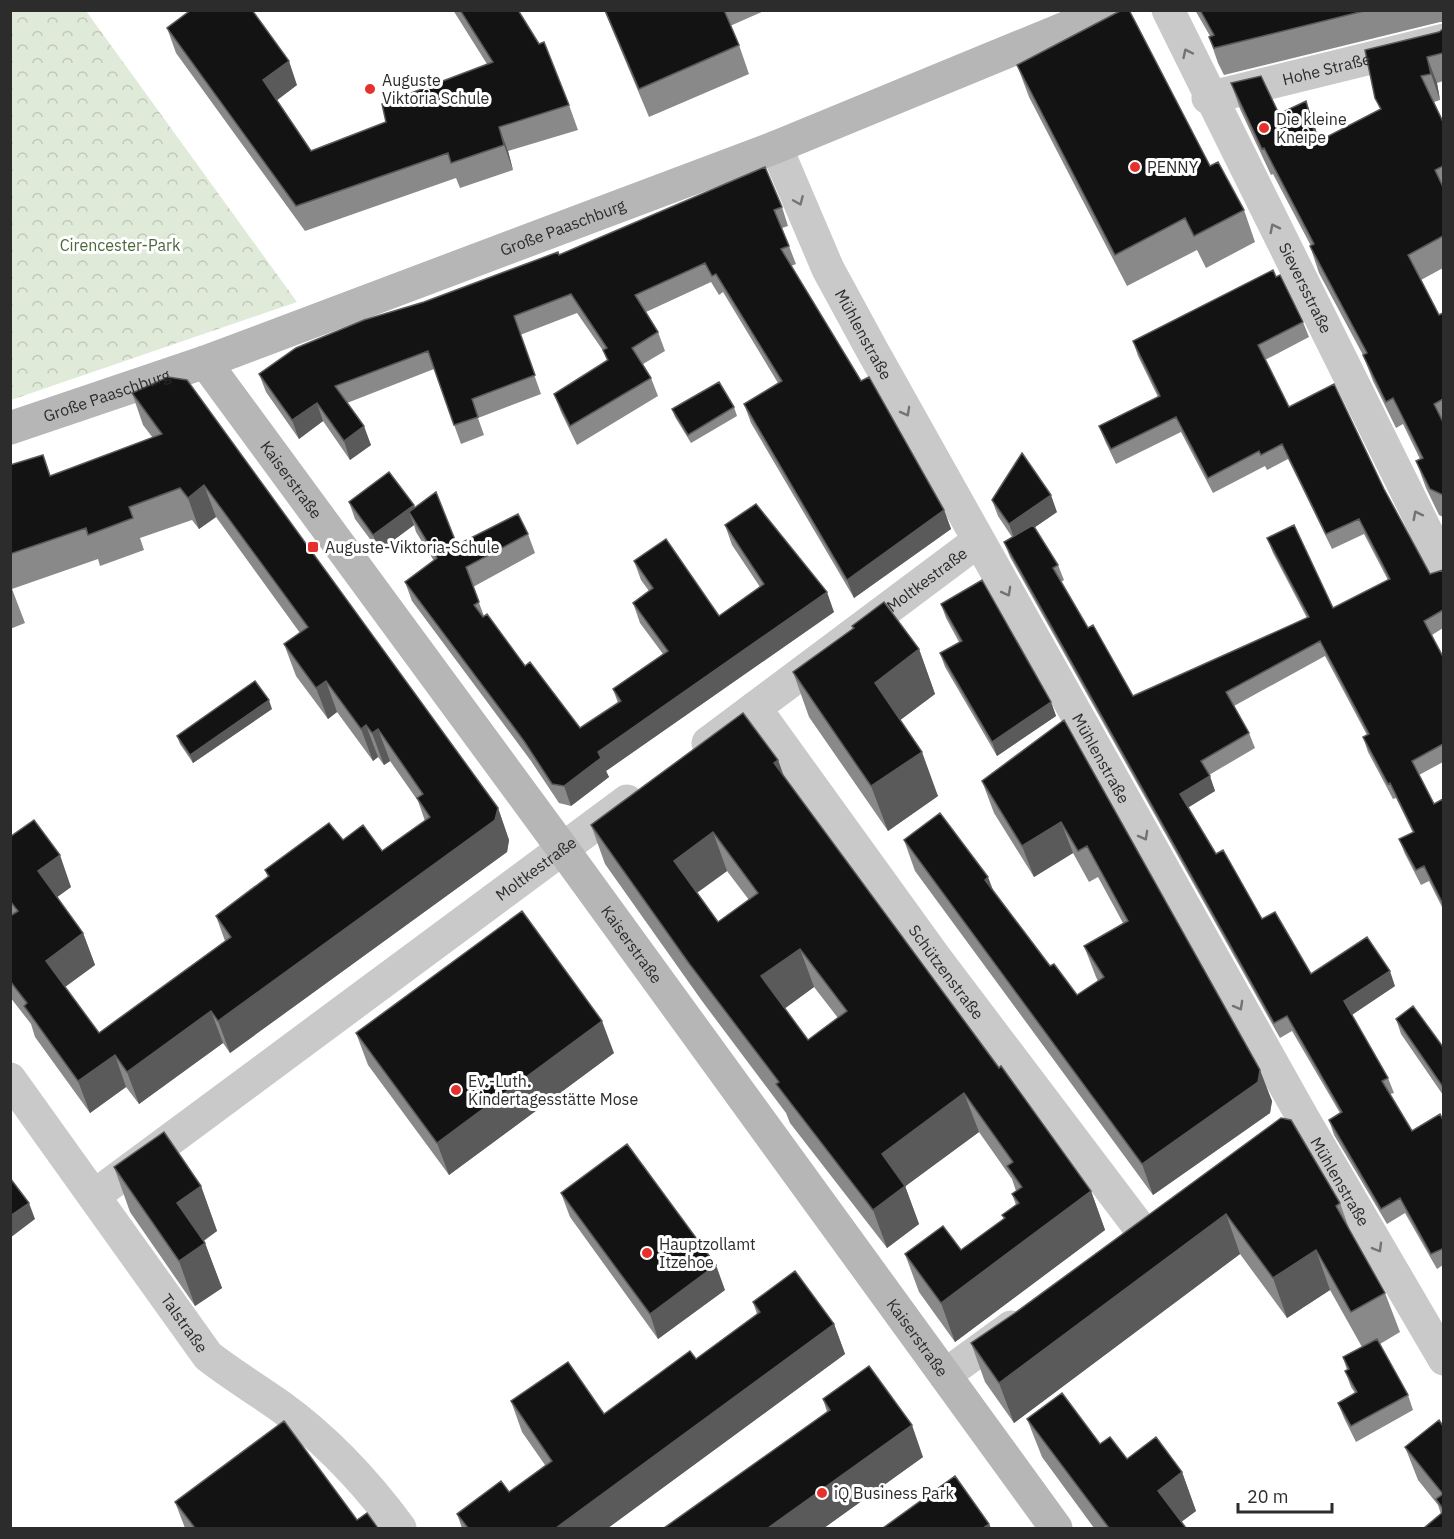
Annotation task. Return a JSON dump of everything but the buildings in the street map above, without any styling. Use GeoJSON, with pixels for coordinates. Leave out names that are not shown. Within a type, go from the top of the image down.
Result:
{"type":"FeatureCollection","features":[{"type":"Feature","properties":{"kind":"main road","name":"Große Paaschburg"},"geometry":{"type":"LineString","coordinates":[[10,428],[205,362],[776,147],[1109,10]]}},
{"type":"Feature","properties":{"kind":"main road","name":"Kaiserstraße"},"geometry":{"type":"LineString","coordinates":[[205,362],[562,848],[1056,1528]]}},
{"type":"Feature","properties":{"kind":"street","name":"Sieversstraße"},"geometry":{"type":"LineString","coordinates":[[1167,10],[1208,98],[1442,562]]}},
{"type":"Feature","properties":{"kind":"street","name":"Hohe Straße"},"geometry":{"type":"LineString","coordinates":[[1208,98],[1443,40]]}},
{"type":"Feature","properties":{"kind":"street","name":"Mühlenstraße"},"geometry":{"type":"LineString","coordinates":[[776,147],[828,269],[978,542],[1303,1118],[1443,1359]]}},
{"type":"Feature","properties":{"kind":"street","name":"Moltkestraße"},"geometry":{"type":"LineString","coordinates":[[688,757],[978,542]]}},
{"type":"Feature","properties":{"kind":"street","name":"Schützenstraße"},"geometry":{"type":"LineString","coordinates":[[755,708],[934,956],[1142,1231]]}},
{"type":"Feature","properties":{"kind":"street","name":"Moltkestraße"},"geometry":{"type":"LineString","coordinates":[[94,1196],[649,785]]}},
{"type":"Feature","properties":{"kind":"street","name":"Talstraße"},"geometry":{"type":"LineString","coordinates":[[10,1079],[208,1356],[240,1381],[280,1406],[321,1441],[371,1489],[400,1528]]}},
{"type":"Feature","properties":{"kind":"street"},"geometry":{"type":"LineString","coordinates":[[1274,1138],[1303,1118]]}},
{"type":"Feature","properties":{"kind":"street"},"geometry":{"type":"LineString","coordinates":[[1114,1252],[1170,1211]]}},
{"type":"Feature","properties":{"kind":"street"},"geometry":{"type":"LineString","coordinates":[[945,1376],[1039,1307]]}},
{"type":"Feature","properties":{"kind":"green space","name":"Cirencester-Park"},"geometry":{"type":"Polygon","coordinates":[[[11,10],[86,11],[297,302],[11,400],[11,10]]]}},
{"type":"Feature","properties":{"kind":"place","name":"Auguste Viktoria Schule"},"geometry":{"type":"Point","coordinates":[370,89]}},
{"type":"Feature","properties":{"kind":"place","name":"Die kleine Kneipe"},"geometry":{"type":"Point","coordinates":[1264,128]}},
{"type":"Feature","properties":{"kind":"place","name":"PENNY"},"geometry":{"type":"Point","coordinates":[1135,167]}},
{"type":"Feature","properties":{"kind":"place","name":"Auguste-Viktoria-Schule"},"geometry":{"type":"Point","coordinates":[313,547]}},
{"type":"Feature","properties":{"kind":"place","name":"Ev.-Luth. Kindertagesstätte Mose"},"geometry":{"type":"Point","coordinates":[456,1090]}},
{"type":"Feature","properties":{"kind":"place","name":"Hauptzollamt Itzehoe"},"geometry":{"type":"Point","coordinates":[647,1253]}},
{"type":"Feature","properties":{"kind":"place","name":"iQ Business Park"},"geometry":{"type":"Point","coordinates":[822,1493]}}]}
